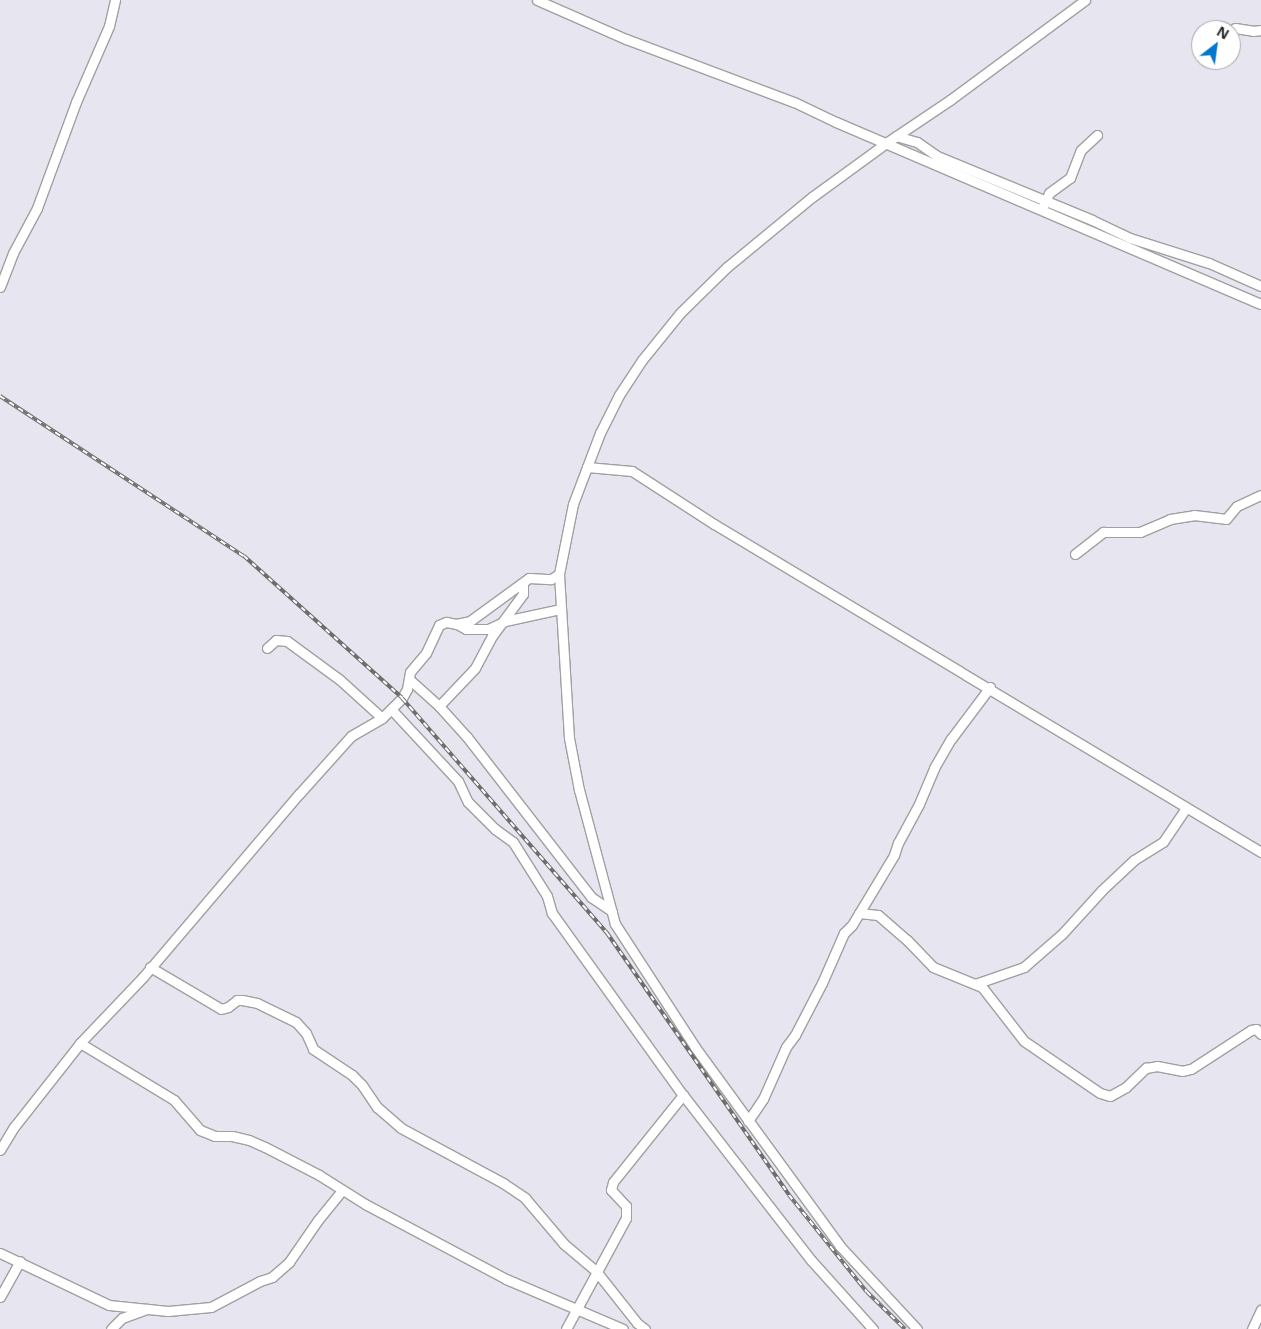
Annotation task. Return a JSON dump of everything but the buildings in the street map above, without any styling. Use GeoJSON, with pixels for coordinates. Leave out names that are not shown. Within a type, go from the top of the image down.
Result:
{"type":"FeatureCollection","features":[{"type":"Feature","properties":{"kind":"street"},"geometry":{"type":"LineString","coordinates":[[0,288],[13,253],[37,208],[76,102],[112,17],[115,0]]}},
{"type":"Feature","properties":{"kind":"street"},"geometry":{"type":"LineString","coordinates":[[537,0],[626,39],[777,95],[886,143],[1130,238],[1209,263],[1261,286]]}},
{"type":"Feature","properties":{"kind":"street"},"geometry":{"type":"LineString","coordinates":[[917,1329],[840,1246],[695,1047],[615,924],[579,790],[569,738],[559,574],[573,504],[600,433],[619,395],[642,360],[680,313],[747,250],[812,197],[886,143],[950,100],[1085,0]]}},
{"type":"Feature","properties":{"kind":"street"},"geometry":{"type":"LineString","coordinates":[[1241,29],[1261,30]]}},
{"type":"Feature","properties":{"kind":"street"},"geometry":{"type":"LineString","coordinates":[[1044,205],[1049,193],[1068,180],[1081,150],[1097,135]]}},
{"type":"Feature","properties":{"kind":"street"},"geometry":{"type":"LineString","coordinates":[[896,136],[917,142],[937,156],[1261,304]]}},
{"type":"Feature","properties":{"kind":"street"},"geometry":{"type":"LineString","coordinates":[[587,467],[632,471],[714,524],[990,687],[1261,852]]}},
{"type":"Feature","properties":{"kind":"street"},"geometry":{"type":"LineString","coordinates":[[1075,554],[1103,532],[1140,532],[1154,528],[1170,519],[1194,516],[1226,519],[1238,506],[1261,495]]}},
{"type":"Feature","properties":{"kind":"street"},"geometry":{"type":"LineString","coordinates":[[457,624],[476,618],[529,578],[551,579],[559,574]]}},
{"type":"Feature","properties":{"kind":"street"},"geometry":{"type":"LineString","coordinates":[[439,706],[468,678],[500,624],[523,594],[523,583]]}},
{"type":"Feature","properties":{"kind":"street"},"geometry":{"type":"LineString","coordinates":[[0,1150],[14,1127],[80,1043],[150,967],[344,744],[360,729],[382,718],[407,689],[410,672],[426,652],[439,624],[446,622],[457,624],[466,629],[476,630],[505,621],[560,610]]}},
{"type":"Feature","properties":{"kind":"street"},"geometry":{"type":"LineString","coordinates":[[267,648],[276,640],[287,641],[339,678],[382,718]]}},
{"type":"Feature","properties":{"kind":"street"},"geometry":{"type":"LineString","coordinates":[[409,679],[439,706],[472,743],[591,897],[612,912]]}},
{"type":"Feature","properties":{"kind":"street"},"geometry":{"type":"LineString","coordinates":[[748,1121],[763,1099],[786,1047],[795,1035],[822,983],[844,933],[894,855],[934,768],[951,739],[990,687]]}},
{"type":"Feature","properties":{"kind":"street"},"geometry":{"type":"LineString","coordinates":[[391,708],[458,781],[468,802],[495,829],[513,842],[547,896],[552,913],[683,1095],[811,1260],[873,1329]]}},
{"type":"Feature","properties":{"kind":"street"},"geometry":{"type":"LineString","coordinates":[[975,984],[1024,967],[1062,934],[1102,890],[1134,860],[1163,842],[1186,808]]}},
{"type":"Feature","properties":{"kind":"street"},"geometry":{"type":"LineString","coordinates":[[859,912],[878,915],[907,940],[930,965],[982,987],[1024,1041],[1100,1092],[1110,1096],[1126,1087],[1146,1068],[1157,1066],[1182,1071],[1191,1069],[1251,1030],[1256,1029],[1261,1034]]}},
{"type":"Feature","properties":{"kind":"street"},"geometry":{"type":"LineString","coordinates":[[150,967],[221,1009],[228,1007],[237,1000],[242,1000],[263,1006],[296,1022],[306,1033],[313,1050],[352,1075],[387,1117],[426,1142],[516,1190],[535,1206],[564,1244],[596,1271],[637,1323],[645,1329]]}},
{"type":"Feature","properties":{"kind":"street"},"geometry":{"type":"LineString","coordinates":[[80,1043],[174,1100],[200,1130],[215,1136],[232,1136],[249,1140],[265,1147],[450,1250],[574,1310],[594,1316],[623,1329]]}},
{"type":"Feature","properties":{"kind":"street"},"geometry":{"type":"LineString","coordinates":[[566,1329],[574,1310],[625,1222],[627,1214],[624,1202],[611,1190],[613,1182],[683,1095]]}},
{"type":"Feature","properties":{"kind":"street"},"geometry":{"type":"LineString","coordinates":[[0,1253],[109,1305],[168,1311],[211,1307],[272,1277],[289,1262],[318,1220],[342,1190]]}},
{"type":"Feature","properties":{"kind":"street"},"geometry":{"type":"LineString","coordinates":[[0,1297],[20,1261]]}},
{"type":"Feature","properties":{"kind":"street"},"geometry":{"type":"LineString","coordinates":[[111,1329],[122,1318],[148,1308]]}},
{"type":"Feature","properties":{"kind":"street"},"geometry":{"type":"LineString","coordinates":[[1252,1329],[1261,1310]]}},
{"type":"Feature","properties":{"kind":"railway"},"geometry":{"type":"LineString","coordinates":[[0,396],[244,556],[402,698],[607,933],[789,1195],[867,1292],[905,1329]]}}]}
